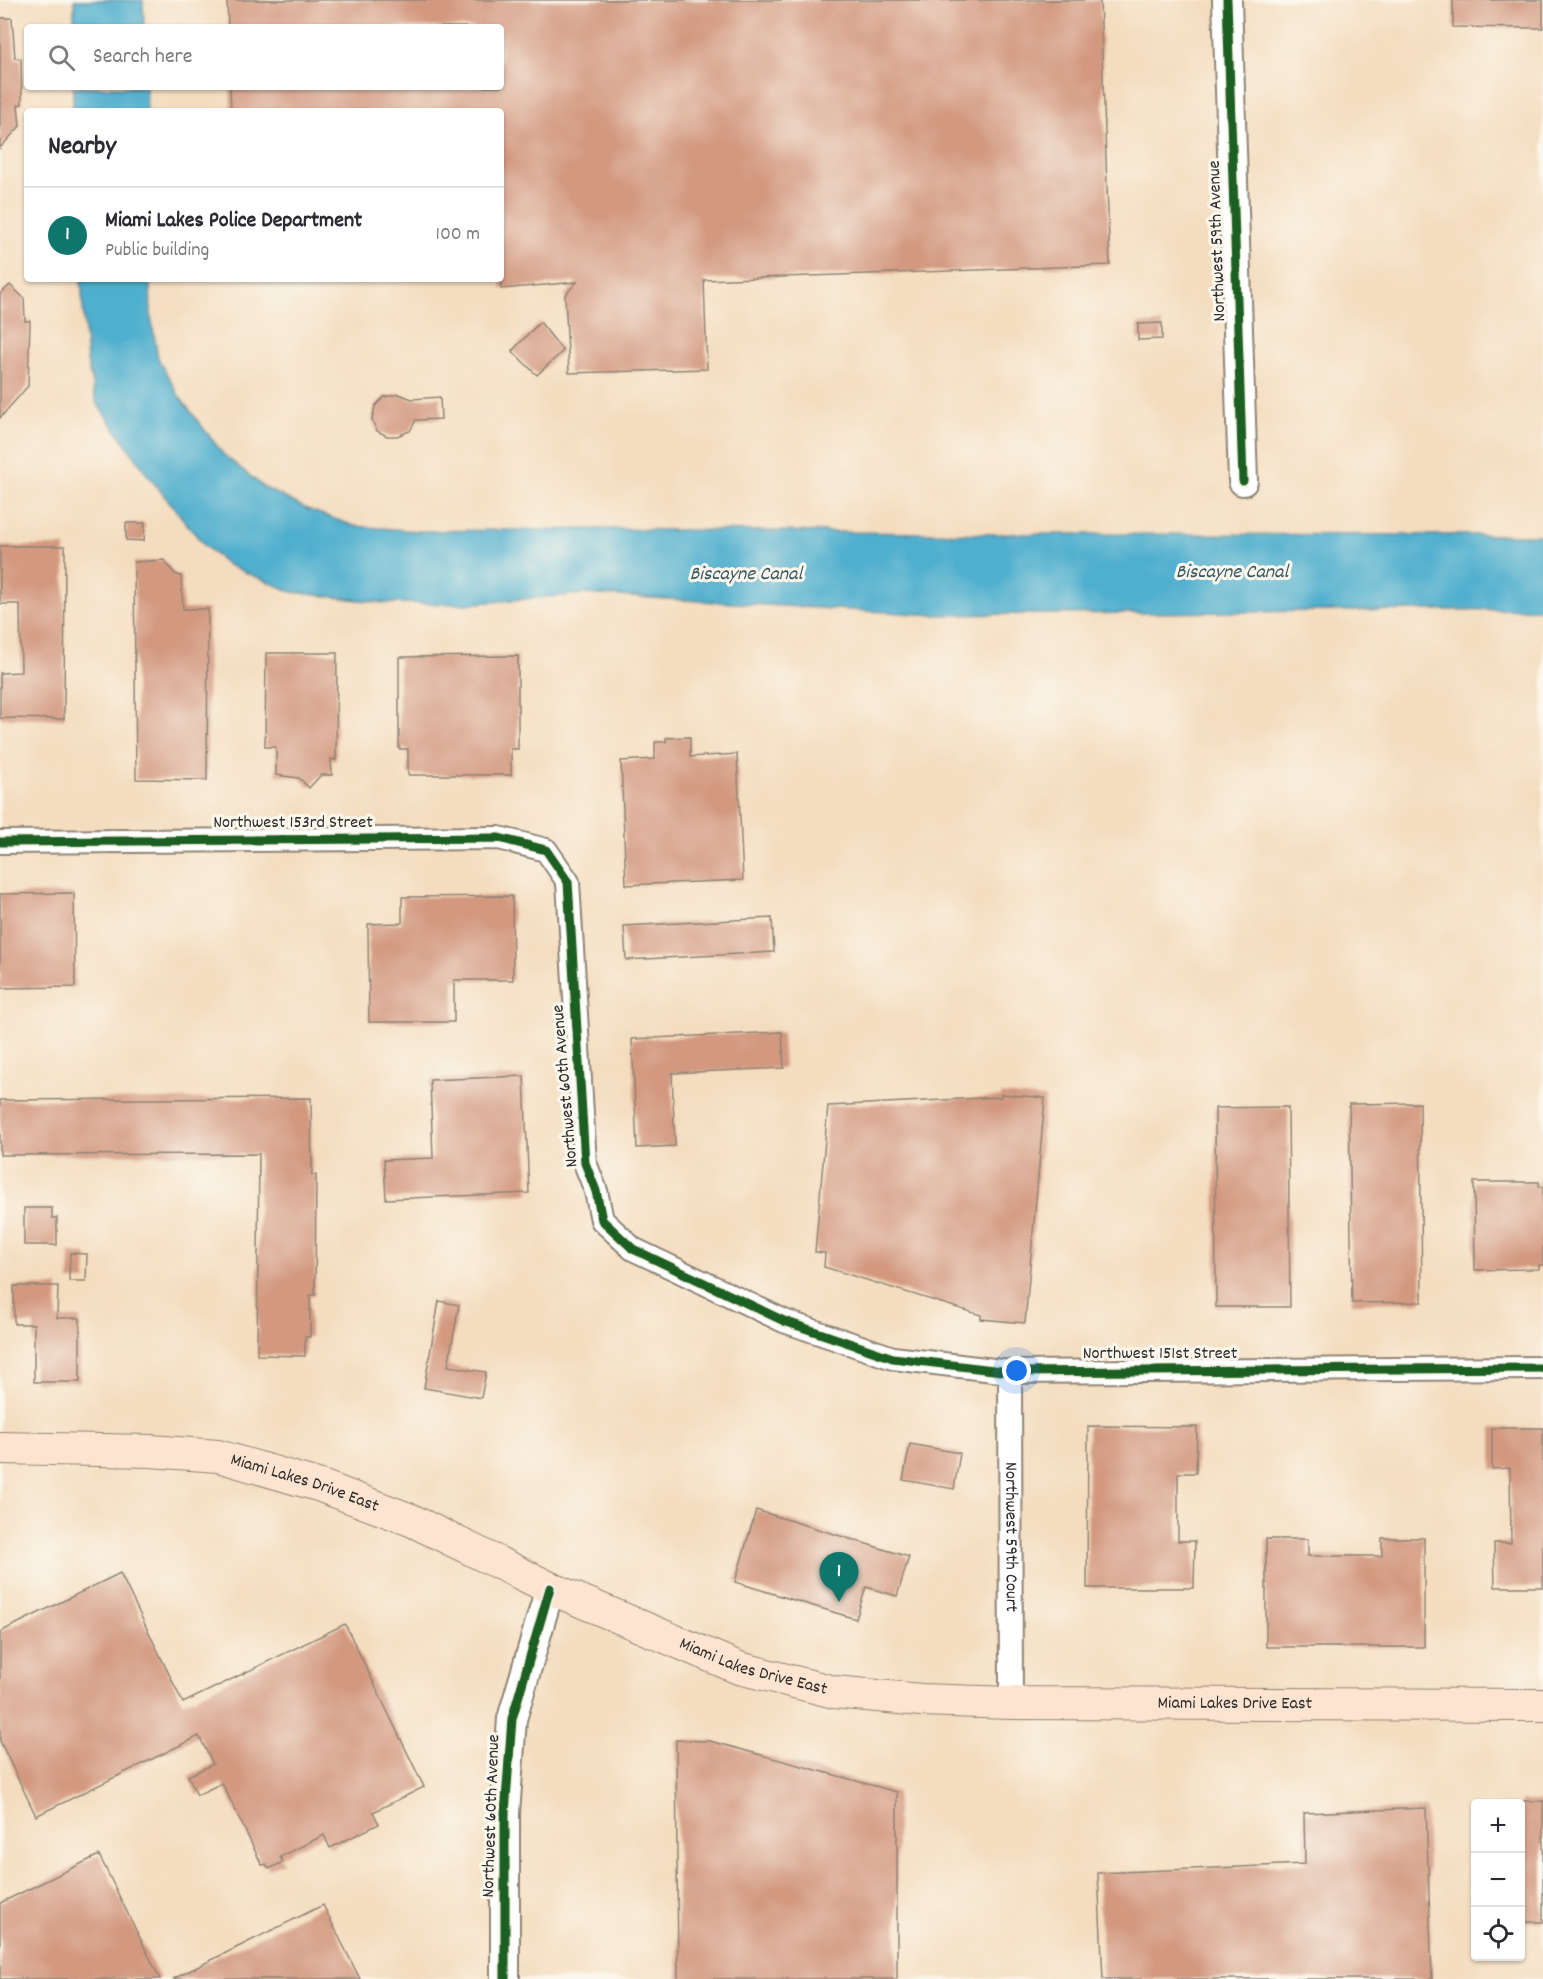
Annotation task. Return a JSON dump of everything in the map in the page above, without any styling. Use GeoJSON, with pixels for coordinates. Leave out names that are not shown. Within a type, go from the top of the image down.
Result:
{"type":"FeatureCollection","features":[{"type":"Feature","properties":{"kind":"main road","name":"Miami Lakes Drive East"},"geometry":{"type":"LineString","coordinates":[[0,1448],[151,1451],[218,1456],[321,1486],[411,1520],[550,1588],[739,1668],[834,1692],[921,1700],[1011,1703],[1543,1705]]}},
{"type":"Feature","properties":{"kind":"street","name":"Northwest 59th Avenue"},"geometry":{"type":"LineString","coordinates":[[1227,0],[1243,481]]}},
{"type":"Feature","properties":{"kind":"street","name":"Northwest 153rd Street"},"geometry":{"type":"LineString","coordinates":[[0,842],[499,838],[546,850],[568,882]]}},
{"type":"Feature","properties":{"kind":"street","name":"Northwest 60th Avenue"},"geometry":{"type":"LineString","coordinates":[[568,882],[585,1162],[596,1191],[602,1220],[633,1249],[784,1321]]}},
{"type":"Feature","properties":{"kind":"street","name":"Northwest 151st Street"},"geometry":{"type":"LineString","coordinates":[[784,1321],[893,1358],[1010,1372],[1543,1368]]}},
{"type":"Feature","properties":{"kind":"street","name":"Northwest 59th Court"},"geometry":{"type":"LineString","coordinates":[[1010,1372],[1011,1703]]}},
{"type":"Feature","properties":{"kind":"street","name":"Northwest 60th Avenue"},"geometry":{"type":"LineString","coordinates":[[505,1979],[505,1813],[512,1719],[550,1588]]}},
{"type":"Feature","properties":{"kind":"water"},"geometry":{"type":"Polygon","coordinates":[[[74,0],[143,0],[144,24],[74,24],[74,0]]]}},
{"type":"Feature","properties":{"kind":"water"},"geometry":{"type":"Polygon","coordinates":[[[73,90],[146,90],[147,108],[73,108],[73,90]]]}},
{"type":"Feature","properties":{"kind":"water","name":"Biscayne Canal"},"geometry":{"type":"Polygon","coordinates":[[[81,282],[150,282],[151,316],[158,358],[179,396],[223,454],[265,488],[307,509],[354,526],[419,531],[604,529],[994,534],[1543,535],[1543,609],[936,615],[583,594],[466,604],[384,603],[292,592],[228,565],[204,545],[150,478],[96,402],[87,361],[81,282]]]}},
{"type":"Feature","properties":{"kind":"building"},"geometry":{"type":"Polygon","coordinates":[[[227,0],[1100,0],[1110,265],[704,280],[707,369],[569,373],[565,295],[577,282],[501,289],[501,282],[504,282],[504,108],[231,108],[230,90],[504,90],[504,24],[228,24],[227,0]]]}},
{"type":"Feature","properties":{"kind":"building"},"geometry":{"type":"Polygon","coordinates":[[[1453,0],[1543,0],[1543,28],[1453,27],[1453,0]]]}},
{"type":"Feature","properties":{"kind":"building"},"geometry":{"type":"Polygon","coordinates":[[[0,18],[12,18],[15,58],[21,59],[22,104],[18,105],[20,126],[0,148],[0,18]]]}},
{"type":"Feature","properties":{"kind":"building"},"geometry":{"type":"Polygon","coordinates":[[[10,285],[24,298],[25,321],[30,321],[28,386],[0,418],[0,294],[10,285]]]}},
{"type":"Feature","properties":{"kind":"building"},"geometry":{"type":"Polygon","coordinates":[[[540,322],[563,351],[537,375],[512,351],[540,322]]]}},
{"type":"Feature","properties":{"kind":"building"},"geometry":{"type":"Polygon","coordinates":[[[1162,323],[1162,339],[1138,340],[1138,324],[1162,323]]]}},
{"type":"Feature","properties":{"kind":"building"},"geometry":{"type":"Polygon","coordinates":[[[399,394],[412,399],[440,397],[441,419],[416,420],[410,431],[397,436],[387,436],[377,431],[372,420],[375,406],[384,397],[399,394]]]}},
{"type":"Feature","properties":{"kind":"building"},"geometry":{"type":"Polygon","coordinates":[[[126,523],[145,523],[144,541],[126,540],[126,523]]]}},
{"type":"Feature","properties":{"kind":"building"},"geometry":{"type":"Polygon","coordinates":[[[0,546],[65,546],[64,719],[0,718],[0,673],[21,672],[20,604],[0,604],[0,546]]]}},
{"type":"Feature","properties":{"kind":"building"},"geometry":{"type":"Polygon","coordinates":[[[164,560],[175,574],[181,576],[183,609],[208,609],[207,780],[136,779],[134,562],[164,560]]]}},
{"type":"Feature","properties":{"kind":"building"},"geometry":{"type":"Polygon","coordinates":[[[266,653],[337,653],[336,760],[331,759],[332,775],[321,775],[309,788],[299,778],[276,775],[276,747],[265,747],[266,653]]]}},
{"type":"Feature","properties":{"kind":"building"},"geometry":{"type":"Polygon","coordinates":[[[518,656],[518,749],[511,749],[511,775],[408,775],[408,749],[399,749],[399,657],[518,656]]]}},
{"type":"Feature","properties":{"kind":"building"},"geometry":{"type":"Polygon","coordinates":[[[690,737],[690,757],[737,754],[743,880],[626,885],[621,761],[655,759],[655,742],[666,742],[666,738],[690,737]]]}},
{"type":"Feature","properties":{"kind":"building"},"geometry":{"type":"Polygon","coordinates":[[[74,893],[75,987],[0,988],[0,894],[74,893]]]}},
{"type":"Feature","properties":{"kind":"building"},"geometry":{"type":"Polygon","coordinates":[[[512,896],[513,980],[454,980],[454,1022],[369,1022],[368,924],[402,923],[402,897],[512,896]]]}},
{"type":"Feature","properties":{"kind":"building"},"geometry":{"type":"Polygon","coordinates":[[[772,918],[774,952],[626,960],[624,926],[772,918]]]}},
{"type":"Feature","properties":{"kind":"building"},"geometry":{"type":"Polygon","coordinates":[[[782,1032],[784,1068],[672,1073],[675,1146],[637,1148],[632,1039],[782,1032]]]}},
{"type":"Feature","properties":{"kind":"building"},"geometry":{"type":"Polygon","coordinates":[[[524,1076],[529,1193],[386,1199],[384,1160],[433,1158],[430,1080],[524,1076]]]}},
{"type":"Feature","properties":{"kind":"building"},"geometry":{"type":"Polygon","coordinates":[[[1001,1094],[1045,1098],[1025,1323],[981,1319],[981,1315],[824,1267],[825,1253],[815,1252],[828,1106],[1001,1097],[1001,1094]]]}},
{"type":"Feature","properties":{"kind":"building"},"geometry":{"type":"Polygon","coordinates":[[[311,1098],[312,1175],[316,1175],[315,1295],[310,1295],[310,1337],[305,1337],[305,1356],[257,1355],[259,1154],[0,1155],[0,1100],[311,1098]]]}},
{"type":"Feature","properties":{"kind":"building"},"geometry":{"type":"Polygon","coordinates":[[[1420,1103],[1422,1302],[1352,1303],[1349,1104],[1420,1103]]]}},
{"type":"Feature","properties":{"kind":"building"},"geometry":{"type":"Polygon","coordinates":[[[1288,1107],[1290,1307],[1216,1307],[1215,1108],[1288,1107]]]}},
{"type":"Feature","properties":{"kind":"building"},"geometry":{"type":"Polygon","coordinates":[[[1474,1182],[1539,1182],[1539,1187],[1543,1187],[1543,1265],[1539,1265],[1539,1269],[1475,1270],[1474,1182]]]}},
{"type":"Feature","properties":{"kind":"building"},"geometry":{"type":"Polygon","coordinates":[[[24,1208],[52,1208],[52,1218],[57,1218],[57,1245],[24,1245],[24,1208]]]}},
{"type":"Feature","properties":{"kind":"building"},"geometry":{"type":"Polygon","coordinates":[[[70,1253],[87,1254],[86,1281],[69,1281],[70,1253]]]}},
{"type":"Feature","properties":{"kind":"building"},"geometry":{"type":"Polygon","coordinates":[[[14,1286],[58,1286],[57,1318],[80,1318],[80,1382],[34,1382],[34,1324],[14,1324],[14,1286]]]}},
{"type":"Feature","properties":{"kind":"building"},"geometry":{"type":"Polygon","coordinates":[[[439,1301],[459,1305],[448,1366],[486,1372],[481,1398],[424,1388],[439,1301]]]}},
{"type":"Feature","properties":{"kind":"building"},"geometry":{"type":"Polygon","coordinates":[[[1088,1426],[1197,1427],[1196,1473],[1178,1473],[1178,1541],[1195,1541],[1194,1588],[1087,1588],[1088,1426]]]}},
{"type":"Feature","properties":{"kind":"building"},"geometry":{"type":"Polygon","coordinates":[[[1492,1428],[1543,1428],[1543,1587],[1495,1587],[1494,1543],[1511,1543],[1510,1468],[1492,1469],[1492,1428]]]}},
{"type":"Feature","properties":{"kind":"building"},"geometry":{"type":"Polygon","coordinates":[[[910,1444],[960,1453],[954,1489],[903,1480],[910,1444]]]}},
{"type":"Feature","properties":{"kind":"building"},"geometry":{"type":"Polygon","coordinates":[[[756,1510],[909,1557],[897,1596],[866,1587],[856,1619],[735,1582],[756,1510]]]}},
{"type":"Feature","properties":{"kind":"building"},"geometry":{"type":"Polygon","coordinates":[[[1382,1538],[1424,1538],[1424,1647],[1266,1647],[1266,1539],[1308,1539],[1308,1556],[1382,1556],[1382,1538]]]}},
{"type":"Feature","properties":{"kind":"building"},"geometry":{"type":"Polygon","coordinates":[[[120,1573],[183,1703],[345,1624],[424,1787],[373,1812],[379,1824],[330,1848],[324,1835],[280,1857],[283,1862],[269,1869],[266,1864],[262,1865],[222,1783],[197,1795],[188,1776],[213,1764],[199,1736],[36,1816],[0,1741],[0,1632],[120,1573]]]}},
{"type":"Feature","properties":{"kind":"building"},"geometry":{"type":"Polygon","coordinates":[[[676,1740],[710,1741],[897,1792],[897,1979],[678,1979],[676,1740]]]}},
{"type":"Feature","properties":{"kind":"building"},"geometry":{"type":"Polygon","coordinates":[[[1525,1801],[1543,1801],[1543,1922],[1525,1922],[1525,1801]]]}},
{"type":"Feature","properties":{"kind":"building"},"geometry":{"type":"Polygon","coordinates":[[[1426,1808],[1432,1979],[1103,1979],[1098,1873],[1305,1864],[1304,1813],[1426,1808]]]}},
{"type":"Feature","properties":{"kind":"building"},"geometry":{"type":"Polygon","coordinates":[[[99,1855],[160,1979],[0,1979],[0,1903],[99,1855]]]}},
{"type":"Feature","properties":{"kind":"building"},"geometry":{"type":"Polygon","coordinates":[[[323,1905],[360,1979],[173,1979],[323,1905]]]}},
{"type":"Feature","properties":{"kind":"cycle path"},"geometry":{"type":"LineString","coordinates":[[1227,0],[1243,481]]}},
{"type":"Feature","properties":{"kind":"cycle path"},"geometry":{"type":"LineString","coordinates":[[0,842],[499,838],[546,850],[568,882],[585,1163],[596,1191],[602,1220],[633,1249],[784,1321],[893,1358],[1010,1372],[1543,1368]]}},
{"type":"Feature","properties":{"kind":"cycle path"},"geometry":{"type":"LineString","coordinates":[[505,1979],[505,1813],[512,1719],[550,1588]]}},
{"type":"Feature","properties":{"kind":"place","name":"Miami Lakes Police Department"},"geometry":{"type":"Point","coordinates":[839,1602]}}]}
